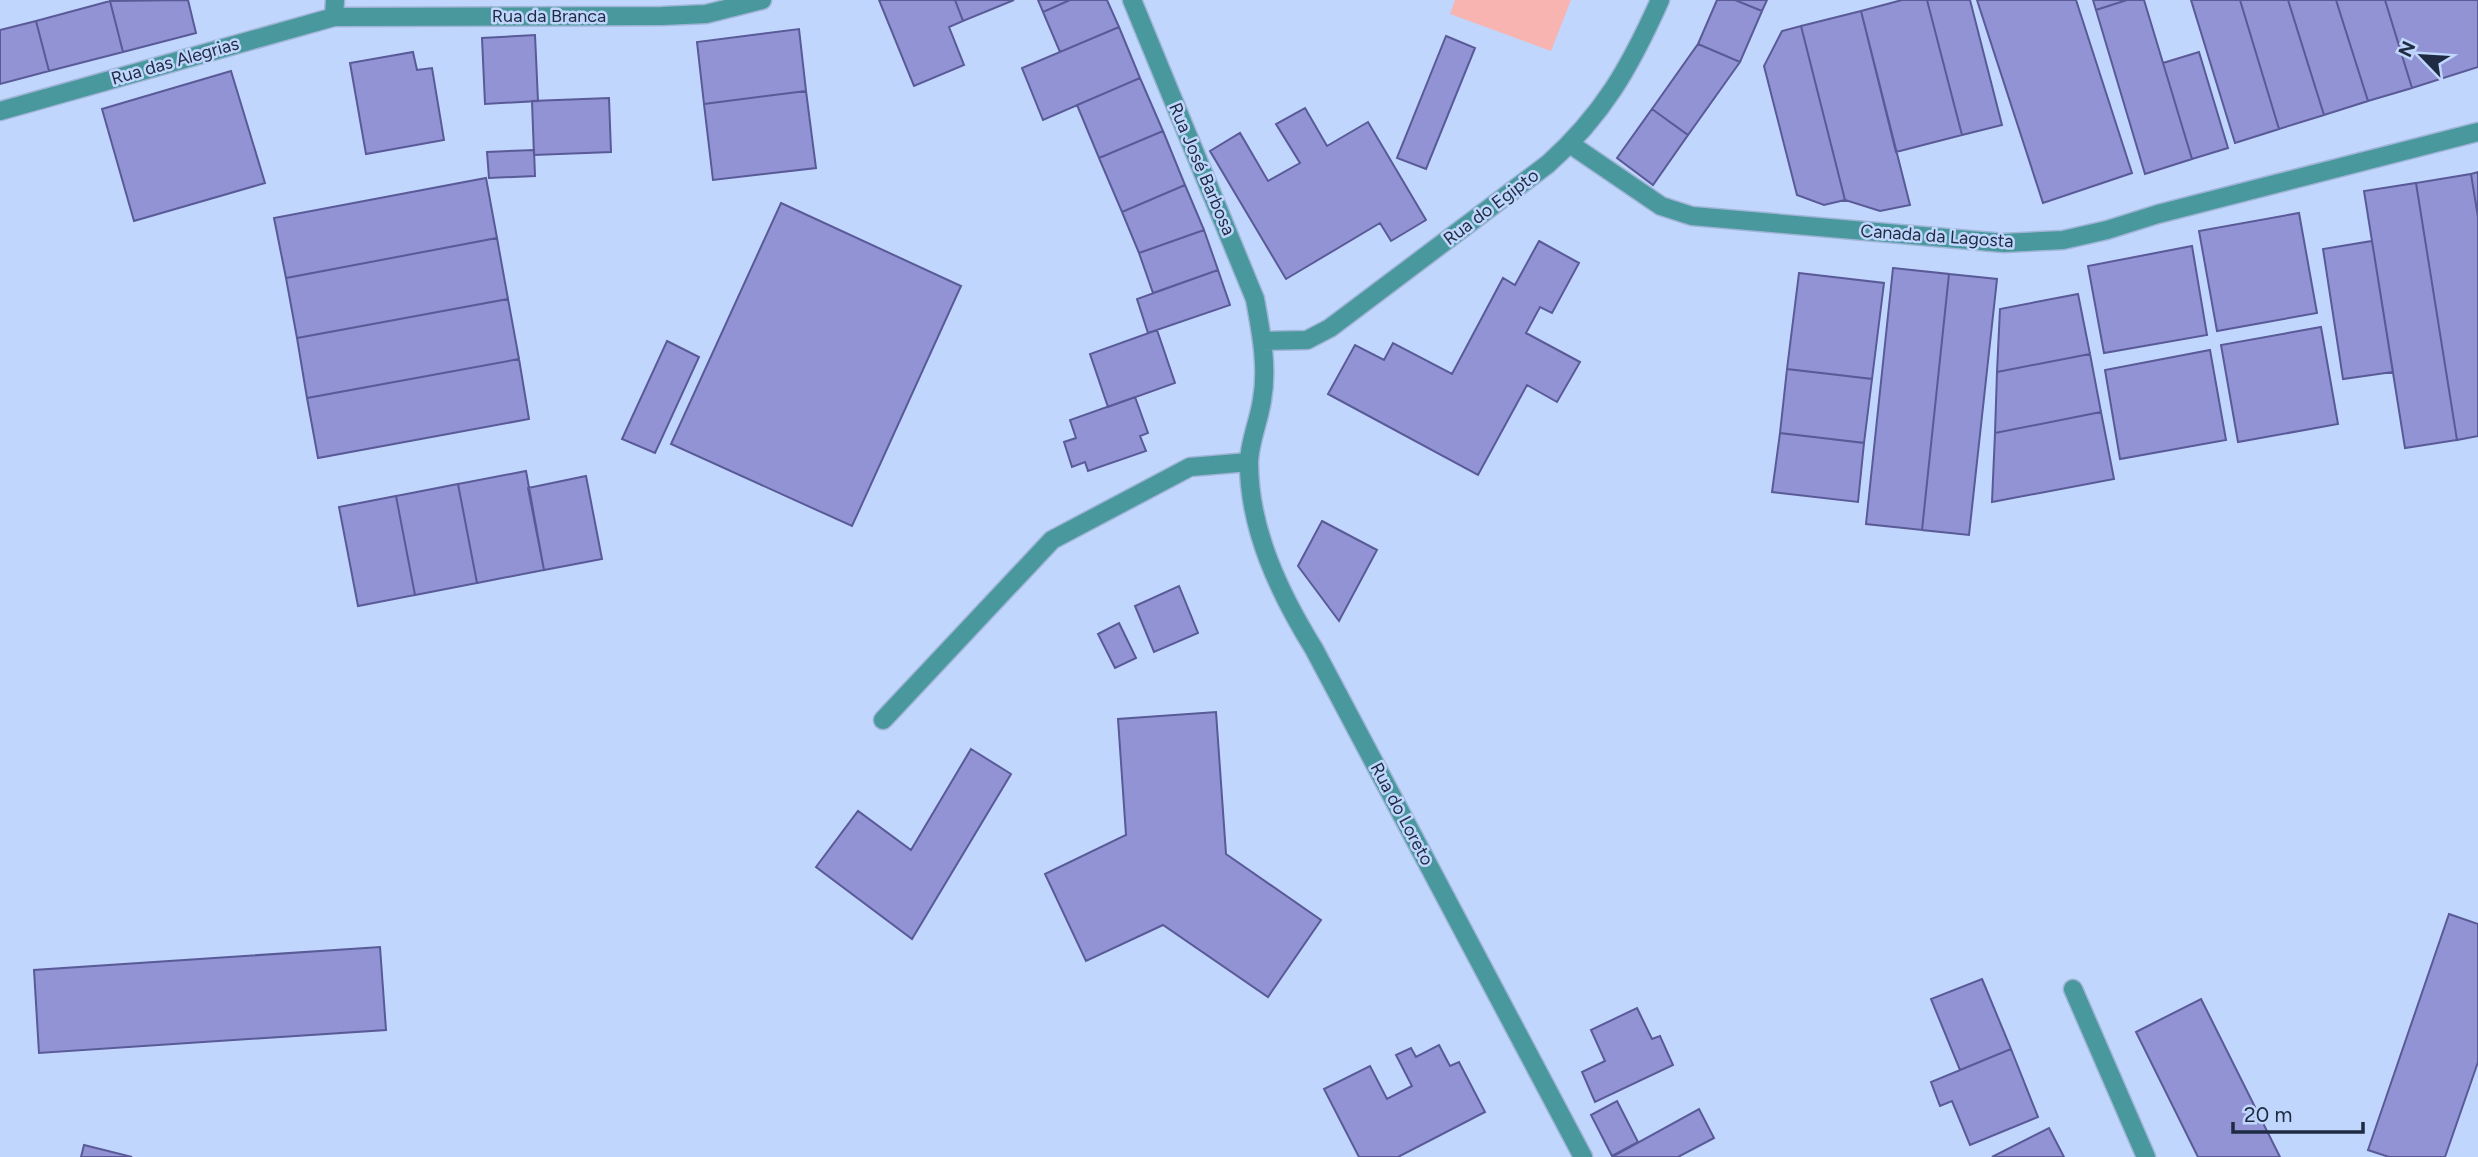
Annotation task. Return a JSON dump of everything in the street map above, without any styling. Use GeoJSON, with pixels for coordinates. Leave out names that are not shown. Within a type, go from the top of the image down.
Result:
{"type":"FeatureCollection","features":[{"type":"Feature","properties":{"kind":"street","name":"Rua da Branca"},"geometry":{"type":"LineString","coordinates":[[334,8],[662,16],[706,14],[761,0]]}},
{"type":"Feature","properties":{"kind":"street","name":"Rua José Barbosa"},"geometry":{"type":"LineString","coordinates":[[1132,0],[1255,299],[1263,341],[1263,398],[1249,462]]}},
{"type":"Feature","properties":{"kind":"street","name":"Rua do Egipto"},"geometry":{"type":"LineString","coordinates":[[1263,341],[1307,340],[1330,328],[1570,144],[1612,95],[1660,0]]}},
{"type":"Feature","properties":{"kind":"street","name":"Rua das Alegrias"},"geometry":{"type":"LineString","coordinates":[[0,111],[334,8]]}},
{"type":"Feature","properties":{"kind":"street","name":"Canada da Lagosta"},"geometry":{"type":"LineString","coordinates":[[1570,144],[1661,206],[1692,216],[2004,243],[2063,240],[2107,230],[2158,214],[2478,132]]}},
{"type":"Feature","properties":{"kind":"street"},"geometry":{"type":"LineString","coordinates":[[883,720],[1052,540],[1190,467],[1249,462]]}},
{"type":"Feature","properties":{"kind":"street","name":"Rua do Loreto"},"geometry":{"type":"LineString","coordinates":[[1249,462],[1263,544],[1287,604],[1314,649],[1583,1157]]}},
{"type":"Feature","properties":{"kind":"street"},"geometry":{"type":"LineString","coordinates":[[2074,989],[2146,1157]]}},
{"type":"Feature","properties":{"kind":"shaded area"},"geometry":{"type":"Polygon","coordinates":[[[1455,0],[1571,0],[1551,51],[1450,14],[1455,0]]]}},
{"type":"Feature","properties":{"kind":"building"},"geometry":{"type":"Polygon","coordinates":[[[188,0],[196,33],[123,52],[110,1],[188,0]]]}},
{"type":"Feature","properties":{"kind":"building"},"geometry":{"type":"Polygon","coordinates":[[[879,0],[955,0],[963,21],[949,27],[964,65],[914,86],[879,0]]]}},
{"type":"Feature","properties":{"kind":"building"},"geometry":{"type":"Polygon","coordinates":[[[955,0],[1014,0],[963,21],[955,0]]]}},
{"type":"Feature","properties":{"kind":"building"},"geometry":{"type":"Polygon","coordinates":[[[1038,0],[1070,0],[1043,12],[1038,0]]]}},
{"type":"Feature","properties":{"kind":"building"},"geometry":{"type":"Polygon","coordinates":[[[1070,0],[1107,0],[1119,27],[1060,52],[1043,12],[1070,0]]]}},
{"type":"Feature","properties":{"kind":"building"},"geometry":{"type":"Polygon","coordinates":[[[1717,0],[1735,0],[1762,11],[1740,62],[1698,44],[1717,0]]]}},
{"type":"Feature","properties":{"kind":"building"},"geometry":{"type":"Polygon","coordinates":[[[1735,0],[1767,0],[1762,11],[1735,0]]]}},
{"type":"Feature","properties":{"kind":"building"},"geometry":{"type":"Polygon","coordinates":[[[1902,0],[1927,0],[1962,135],[1896,152],[1861,11],[1902,0]]]}},
{"type":"Feature","properties":{"kind":"building"},"geometry":{"type":"Polygon","coordinates":[[[1927,0],[1970,0],[2002,125],[1962,135],[1927,0]]]}},
{"type":"Feature","properties":{"kind":"building"},"geometry":{"type":"Polygon","coordinates":[[[1977,0],[2076,0],[2132,173],[2043,203],[1977,0]]]}},
{"type":"Feature","properties":{"kind":"building"},"geometry":{"type":"Polygon","coordinates":[[[2093,0],[2127,0],[2096,10],[2093,0]]]}},
{"type":"Feature","properties":{"kind":"building"},"geometry":{"type":"Polygon","coordinates":[[[2127,0],[2144,0],[2192,159],[2145,174],[2096,10],[2127,0]]]}},
{"type":"Feature","properties":{"kind":"building"},"geometry":{"type":"Polygon","coordinates":[[[2191,0],[2240,0],[2279,129],[2235,143],[2191,0]]]}},
{"type":"Feature","properties":{"kind":"building"},"geometry":{"type":"Polygon","coordinates":[[[2240,0],[2288,0],[2324,115],[2279,129],[2240,0]]]}},
{"type":"Feature","properties":{"kind":"building"},"geometry":{"type":"Polygon","coordinates":[[[2288,0],[2336,0],[2368,101],[2324,115],[2288,0]]]}},
{"type":"Feature","properties":{"kind":"building"},"geometry":{"type":"Polygon","coordinates":[[[2336,0],[2385,0],[2412,88],[2368,101],[2336,0]]]}},
{"type":"Feature","properties":{"kind":"building"},"geometry":{"type":"Polygon","coordinates":[[[2385,0],[2478,0],[2478,67],[2412,88],[2385,0]]]}},
{"type":"Feature","properties":{"kind":"building"},"geometry":{"type":"Polygon","coordinates":[[[110,1],[123,52],[49,71],[36,21],[110,1]]]}},
{"type":"Feature","properties":{"kind":"building"},"geometry":{"type":"Polygon","coordinates":[[[1861,11],[1910,205],[1880,211],[1845,200],[1801,26],[1861,11]]]}},
{"type":"Feature","properties":{"kind":"building"},"geometry":{"type":"Polygon","coordinates":[[[36,21],[49,71],[0,84],[0,30],[36,21]]]}},
{"type":"Feature","properties":{"kind":"building"},"geometry":{"type":"Polygon","coordinates":[[[1801,26],[1845,200],[1824,205],[1797,195],[1764,66],[1782,31],[1801,26]]]}},
{"type":"Feature","properties":{"kind":"building"},"geometry":{"type":"Polygon","coordinates":[[[1119,27],[1140,78],[1043,120],[1022,68],[1119,27]]]}},
{"type":"Feature","properties":{"kind":"building"},"geometry":{"type":"Polygon","coordinates":[[[799,29],[806,91],[704,104],[697,42],[799,29]]]}},
{"type":"Feature","properties":{"kind":"building"},"geometry":{"type":"Polygon","coordinates":[[[535,35],[538,101],[485,104],[482,38],[535,35]]]}},
{"type":"Feature","properties":{"kind":"building"},"geometry":{"type":"Polygon","coordinates":[[[1446,36],[1475,48],[1426,169],[1397,158],[1446,36]]]}},
{"type":"Feature","properties":{"kind":"building"},"geometry":{"type":"Polygon","coordinates":[[[1698,44],[1740,62],[1688,135],[1652,109],[1698,44]]]}},
{"type":"Feature","properties":{"kind":"building"},"geometry":{"type":"Polygon","coordinates":[[[413,52],[417,70],[432,68],[444,140],[366,154],[350,63],[413,52]]]}},
{"type":"Feature","properties":{"kind":"building"},"geometry":{"type":"Polygon","coordinates":[[[2199,52],[2228,148],[2192,159],[2163,63],[2199,52]]]}},
{"type":"Feature","properties":{"kind":"building"},"geometry":{"type":"Polygon","coordinates":[[[231,71],[265,183],[134,221],[102,109],[231,71]]]}},
{"type":"Feature","properties":{"kind":"building"},"geometry":{"type":"Polygon","coordinates":[[[1140,78],[1163,131],[1099,158],[1077,105],[1140,78]]]}},
{"type":"Feature","properties":{"kind":"building"},"geometry":{"type":"Polygon","coordinates":[[[806,91],[816,168],[713,180],[704,104],[806,91]]]}},
{"type":"Feature","properties":{"kind":"building"},"geometry":{"type":"Polygon","coordinates":[[[609,98],[611,152],[534,155],[532,101],[609,98]]]}},
{"type":"Feature","properties":{"kind":"building"},"geometry":{"type":"Polygon","coordinates":[[[1305,108],[1327,146],[1368,122],[1426,220],[1391,241],[1380,223],[1286,279],[1210,151],[1240,133],[1268,181],[1300,163],[1276,124],[1305,108]]]}},
{"type":"Feature","properties":{"kind":"building"},"geometry":{"type":"Polygon","coordinates":[[[1652,109],[1688,135],[1653,185],[1617,158],[1652,109]]]}},
{"type":"Feature","properties":{"kind":"building"},"geometry":{"type":"Polygon","coordinates":[[[1163,131],[1185,185],[1122,212],[1099,158],[1163,131]]]}},
{"type":"Feature","properties":{"kind":"building"},"geometry":{"type":"Polygon","coordinates":[[[534,150],[535,176],[489,178],[487,152],[534,150]]]}},
{"type":"Feature","properties":{"kind":"building"},"geometry":{"type":"Polygon","coordinates":[[[2478,172],[2478,217],[2471,174],[2478,172]]]}},
{"type":"Feature","properties":{"kind":"building"},"geometry":{"type":"Polygon","coordinates":[[[2471,174],[2478,217],[2478,436],[2457,440],[2416,183],[2471,174]]]}},
{"type":"Feature","properties":{"kind":"building"},"geometry":{"type":"Polygon","coordinates":[[[486,178],[497,238],[286,278],[274,218],[486,178]]]}},
{"type":"Feature","properties":{"kind":"building"},"geometry":{"type":"Polygon","coordinates":[[[2416,183],[2457,440],[2405,448],[2364,191],[2416,183]]]}},
{"type":"Feature","properties":{"kind":"building"},"geometry":{"type":"Polygon","coordinates":[[[1185,185],[1204,230],[1139,253],[1122,212],[1185,185]]]}},
{"type":"Feature","properties":{"kind":"building"},"geometry":{"type":"Polygon","coordinates":[[[781,203],[961,286],[852,526],[671,444],[781,203]]]}},
{"type":"Feature","properties":{"kind":"building"},"geometry":{"type":"Polygon","coordinates":[[[2299,213],[2317,313],[2217,331],[2199,231],[2299,213]]]}},
{"type":"Feature","properties":{"kind":"building"},"geometry":{"type":"Polygon","coordinates":[[[1204,230],[1218,270],[1153,293],[1139,253],[1204,230]]]}},
{"type":"Feature","properties":{"kind":"building"},"geometry":{"type":"Polygon","coordinates":[[[497,238],[508,299],[297,338],[286,278],[497,238]]]}},
{"type":"Feature","properties":{"kind":"building"},"geometry":{"type":"Polygon","coordinates":[[[1539,241],[1579,263],[1552,313],[1540,307],[1526,333],[1580,362],[1557,402],[1527,385],[1478,475],[1328,394],[1355,345],[1384,360],[1393,343],[1452,374],[1503,278],[1515,285],[1539,241]]]}},
{"type":"Feature","properties":{"kind":"building"},"geometry":{"type":"Polygon","coordinates":[[[2372,241],[2393,372],[2343,379],[2323,249],[2372,241]]]}},
{"type":"Feature","properties":{"kind":"building"},"geometry":{"type":"Polygon","coordinates":[[[2192,246],[2207,335],[2104,353],[2088,266],[2192,246]]]}},
{"type":"Feature","properties":{"kind":"building"},"geometry":{"type":"Polygon","coordinates":[[[1893,268],[1949,274],[1922,530],[1866,524],[1893,268]]]}},
{"type":"Feature","properties":{"kind":"building"},"geometry":{"type":"Polygon","coordinates":[[[1218,270],[1230,305],[1148,333],[1137,299],[1218,270]]]}},
{"type":"Feature","properties":{"kind":"building"},"geometry":{"type":"Polygon","coordinates":[[[1799,273],[1884,283],[1872,379],[1787,369],[1799,273]]]}},
{"type":"Feature","properties":{"kind":"building"},"geometry":{"type":"Polygon","coordinates":[[[1949,274],[1997,279],[1969,535],[1922,530],[1949,274]]]}},
{"type":"Feature","properties":{"kind":"building"},"geometry":{"type":"Polygon","coordinates":[[[2078,294],[2090,354],[1997,372],[2000,309],[2078,294]]]}},
{"type":"Feature","properties":{"kind":"building"},"geometry":{"type":"Polygon","coordinates":[[[508,299],[519,359],[307,398],[297,338],[508,299]]]}},
{"type":"Feature","properties":{"kind":"building"},"geometry":{"type":"Polygon","coordinates":[[[2321,327],[2338,424],[2238,442],[2221,345],[2321,327]]]}},
{"type":"Feature","properties":{"kind":"building"},"geometry":{"type":"Polygon","coordinates":[[[1157,330],[1175,383],[1108,407],[1090,354],[1157,330]]]}},
{"type":"Feature","properties":{"kind":"building"},"geometry":{"type":"Polygon","coordinates":[[[667,341],[699,357],[655,453],[622,439],[667,341]]]}},
{"type":"Feature","properties":{"kind":"building"},"geometry":{"type":"Polygon","coordinates":[[[2210,350],[2226,440],[2120,459],[2105,370],[2210,350]]]}},
{"type":"Feature","properties":{"kind":"building"},"geometry":{"type":"Polygon","coordinates":[[[2090,354],[2101,412],[1995,433],[1997,372],[2090,354]]]}},
{"type":"Feature","properties":{"kind":"building"},"geometry":{"type":"Polygon","coordinates":[[[519,359],[529,419],[318,458],[307,398],[519,359]]]}},
{"type":"Feature","properties":{"kind":"building"},"geometry":{"type":"Polygon","coordinates":[[[1787,369],[1872,379],[1864,443],[1780,433],[1787,369]]]}},
{"type":"Feature","properties":{"kind":"building"},"geometry":{"type":"Polygon","coordinates":[[[1135,397],[1148,433],[1140,436],[1146,451],[1088,471],[1085,462],[1072,467],[1064,442],[1076,438],[1070,420],[1135,397]]]}},
{"type":"Feature","properties":{"kind":"building"},"geometry":{"type":"Polygon","coordinates":[[[2101,412],[2114,479],[1992,502],[1995,433],[2101,412]]]}},
{"type":"Feature","properties":{"kind":"building"},"geometry":{"type":"Polygon","coordinates":[[[1780,433],[1864,443],[1858,502],[1772,492],[1780,433]]]}},
{"type":"Feature","properties":{"kind":"building"},"geometry":{"type":"Polygon","coordinates":[[[526,471],[544,570],[477,583],[458,484],[526,471]]]}},
{"type":"Feature","properties":{"kind":"building"},"geometry":{"type":"Polygon","coordinates":[[[586,476],[602,559],[544,570],[528,488],[586,476]]]}},
{"type":"Feature","properties":{"kind":"building"},"geometry":{"type":"Polygon","coordinates":[[[458,484],[477,583],[415,595],[396,496],[458,484]]]}},
{"type":"Feature","properties":{"kind":"building"},"geometry":{"type":"Polygon","coordinates":[[[396,496],[415,595],[358,606],[339,507],[396,496]]]}},
{"type":"Feature","properties":{"kind":"building"},"geometry":{"type":"Polygon","coordinates":[[[1322,521],[1377,550],[1339,621],[1298,566],[1322,521]]]}},
{"type":"Feature","properties":{"kind":"building"},"geometry":{"type":"Polygon","coordinates":[[[1179,586],[1198,633],[1154,652],[1135,606],[1179,586]]]}},
{"type":"Feature","properties":{"kind":"building"},"geometry":{"type":"Polygon","coordinates":[[[1119,623],[1136,658],[1115,668],[1098,634],[1119,623]]]}},
{"type":"Feature","properties":{"kind":"building"},"geometry":{"type":"Polygon","coordinates":[[[1216,712],[1226,854],[1321,920],[1268,997],[1163,925],[1086,961],[1045,874],[1126,835],[1118,719],[1216,712]]]}},
{"type":"Feature","properties":{"kind":"building"},"geometry":{"type":"Polygon","coordinates":[[[971,749],[1011,774],[912,939],[816,867],[858,811],[911,850],[971,749]]]}},
{"type":"Feature","properties":{"kind":"building"},"geometry":{"type":"Polygon","coordinates":[[[2449,914],[2478,924],[2478,1062],[2445,1157],[2389,1157],[2368,1150],[2449,914]]]}},
{"type":"Feature","properties":{"kind":"building"},"geometry":{"type":"Polygon","coordinates":[[[380,947],[386,1030],[39,1053],[34,970],[380,947]]]}},
{"type":"Feature","properties":{"kind":"building"},"geometry":{"type":"Polygon","coordinates":[[[1982,979],[2011,1049],[1960,1070],[1931,999],[1982,979]]]}},
{"type":"Feature","properties":{"kind":"building"},"geometry":{"type":"Polygon","coordinates":[[[2201,999],[2280,1157],[2198,1157],[2136,1032],[2201,999]]]}},
{"type":"Feature","properties":{"kind":"building"},"geometry":{"type":"Polygon","coordinates":[[[1637,1008],[1652,1039],[1660,1036],[1673,1065],[1595,1102],[1582,1072],[1605,1061],[1591,1030],[1637,1008]]]}},
{"type":"Feature","properties":{"kind":"building"},"geometry":{"type":"Polygon","coordinates":[[[1439,1045],[1450,1066],[1459,1062],[1485,1112],[1398,1157],[1359,1157],[1324,1089],[1370,1066],[1387,1099],[1412,1086],[1396,1055],[1411,1048],[1416,1057],[1439,1045]]]}},
{"type":"Feature","properties":{"kind":"building"},"geometry":{"type":"Polygon","coordinates":[[[2011,1049],[2038,1117],[1970,1145],[1952,1101],[1940,1106],[1931,1082],[2011,1049]]]}},
{"type":"Feature","properties":{"kind":"building"},"geometry":{"type":"Polygon","coordinates":[[[1617,1101],[1638,1142],[1612,1156],[1591,1115],[1617,1101]]]}},
{"type":"Feature","properties":{"kind":"building"},"geometry":{"type":"Polygon","coordinates":[[[1699,1109],[1714,1138],[1678,1157],[1612,1157],[1699,1109]]]}},
{"type":"Feature","properties":{"kind":"building"},"geometry":{"type":"Polygon","coordinates":[[[2049,1128],[2064,1157],[1992,1157],[2049,1128]]]}},
{"type":"Feature","properties":{"kind":"building"},"geometry":{"type":"Polygon","coordinates":[[[84,1145],[132,1157],[81,1157],[84,1145]]]}}]}
